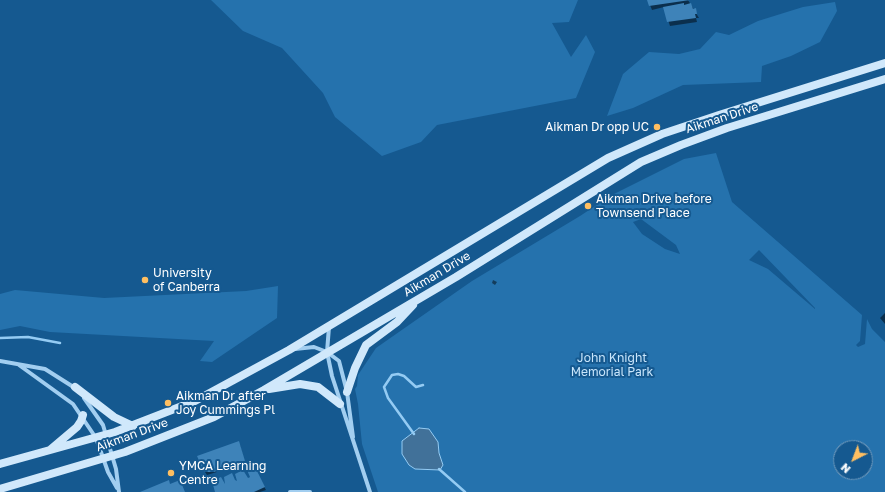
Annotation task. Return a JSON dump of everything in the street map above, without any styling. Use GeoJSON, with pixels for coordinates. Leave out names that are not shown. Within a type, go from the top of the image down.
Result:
{"type":"FeatureCollection","features":[{"type":"Feature","properties":{"kind":"main road","name":"Aikman Drive"},"geometry":{"type":"LineString","coordinates":[[0,464],[106,435],[133,426],[195,400],[289,350],[596,163],[662,134],[719,114],[885,63]]}},
{"type":"Feature","properties":{"kind":"main road","name":"Aikman Drive"},"geometry":{"type":"LineString","coordinates":[[0,489],[112,456],[214,417],[264,390],[419,298],[641,162],[680,145],[885,80]]}},
{"type":"Feature","properties":{"kind":"main road"},"geometry":{"type":"LineString","coordinates":[[348,392],[355,368],[366,345],[397,322],[419,298]]}},
{"type":"Feature","properties":{"kind":"main road"},"geometry":{"type":"LineString","coordinates":[[264,390],[300,384],[318,387],[340,404]]}},
{"type":"Feature","properties":{"kind":"main road"},"geometry":{"type":"LineString","coordinates":[[75,387],[114,417],[133,426]]}},
{"type":"Feature","properties":{"kind":"main road"},"geometry":{"type":"LineString","coordinates":[[49,451],[77,427],[82,421],[83,415]]}},
{"type":"Feature","properties":{"kind":"street"},"geometry":{"type":"LineString","coordinates":[[329,326],[327,352],[328,362],[340,404],[370,492]]}},
{"type":"Feature","properties":{"kind":"street"},"geometry":{"type":"LineString","coordinates":[[289,350],[314,347],[327,352],[339,361],[348,392],[354,445]]}},
{"type":"Feature","properties":{"kind":"street"},"geometry":{"type":"LineString","coordinates":[[0,361],[46,369],[75,387],[98,416],[106,435],[120,492]]}},
{"type":"Feature","properties":{"kind":"street"},"geometry":{"type":"LineString","coordinates":[[17,364],[73,404],[83,415],[96,438],[103,459],[120,492]]}},
{"type":"Feature","properties":{"kind":"street"},"geometry":{"type":"LineString","coordinates":[[290,492],[310,492]]}},
{"type":"Feature","properties":{"kind":"green space"},"geometry":{"type":"Polygon","coordinates":[[[211,0],[578,0],[569,22],[552,23],[571,57],[586,35],[595,52],[576,98],[437,125],[421,142],[382,156],[335,117],[323,93],[282,48],[243,31],[211,0]]]}},
{"type":"Feature","properties":{"kind":"green space"},"geometry":{"type":"Polygon","coordinates":[[[835,2],[837,11],[820,42],[791,56],[762,66],[761,82],[683,85],[633,108],[607,116],[623,74],[649,52],[679,54],[700,49],[716,32],[729,35],[758,21],[803,7],[835,2]]]}},
{"type":"Feature","properties":{"kind":"green space","name":"John Knight Memorial Park"},"geometry":{"type":"Polygon","coordinates":[[[716,153],[732,202],[862,315],[860,341],[856,345],[858,347],[865,344],[867,319],[872,329],[885,342],[885,492],[378,492],[362,444],[355,389],[357,386],[358,375],[376,348],[472,281],[612,195],[684,159],[716,153]],[[641,219],[633,222],[642,234],[665,249],[680,254],[676,245],[641,219]],[[759,250],[749,260],[768,269],[815,309],[815,308],[759,250]]]}},
{"type":"Feature","properties":{"kind":"green space"},"geometry":{"type":"Polygon","coordinates":[[[278,286],[277,318],[212,362],[200,361],[214,341],[50,332],[20,326],[0,330],[0,294],[15,290],[104,298],[246,291],[278,286]]]}},
{"type":"Feature","properties":{"kind":"shaded area"},"geometry":{"type":"Polygon","coordinates":[[[419,428],[429,429],[438,442],[439,453],[443,465],[440,470],[415,469],[409,465],[402,454],[402,441],[419,428]]]}},
{"type":"Feature","properties":{"kind":"building"},"geometry":{"type":"Polygon","coordinates":[[[647,0],[690,0],[649,6],[647,0]]]}},
{"type":"Feature","properties":{"kind":"building"},"geometry":{"type":"Polygon","coordinates":[[[684,3],[684,5],[691,3],[693,9],[696,8],[696,18],[667,22],[663,7],[684,3]]]}},
{"type":"Feature","properties":{"kind":"building"},"geometry":{"type":"Polygon","coordinates":[[[239,441],[245,461],[214,472],[204,472],[197,456],[239,441]]]}},
{"type":"Feature","properties":{"kind":"building"},"geometry":{"type":"Polygon","coordinates":[[[255,467],[265,487],[254,492],[215,492],[212,481],[221,477],[225,484],[224,477],[232,473],[237,481],[235,474],[243,470],[248,478],[250,477],[247,470],[255,467]]]}},
{"type":"Feature","properties":{"kind":"building"},"geometry":{"type":"Polygon","coordinates":[[[169,480],[170,484],[180,480],[185,492],[140,492],[169,480]]]}},
{"type":"Feature","properties":{"kind":"waterway"},"geometry":{"type":"LineString","coordinates":[[0,338],[28,337],[60,343]]}},
{"type":"Feature","properties":{"kind":"waterway"},"geometry":{"type":"LineString","coordinates":[[414,434],[388,398],[384,387],[392,375],[398,374],[404,376],[416,387],[423,385]]}},
{"type":"Feature","properties":{"kind":"waterway"},"geometry":{"type":"LineString","coordinates":[[439,469],[465,492]]}},
{"type":"Feature","properties":{"kind":"place","name":"Aikman Dr opp UC"},"geometry":{"type":"Point","coordinates":[657,127]}},
{"type":"Feature","properties":{"kind":"place","name":"Aikman Drive before Townsend Place"},"geometry":{"type":"Point","coordinates":[588,206]}},
{"type":"Feature","properties":{"kind":"place","name":"University of Canberra"},"geometry":{"type":"Point","coordinates":[145,280]}},
{"type":"Feature","properties":{"kind":"place","name":"Aikman Dr after Joy Cummings Pl"},"geometry":{"type":"Point","coordinates":[168,403]}},
{"type":"Feature","properties":{"kind":"place","name":"YMCA Learning Centre"},"geometry":{"type":"Point","coordinates":[171,473]}}]}
